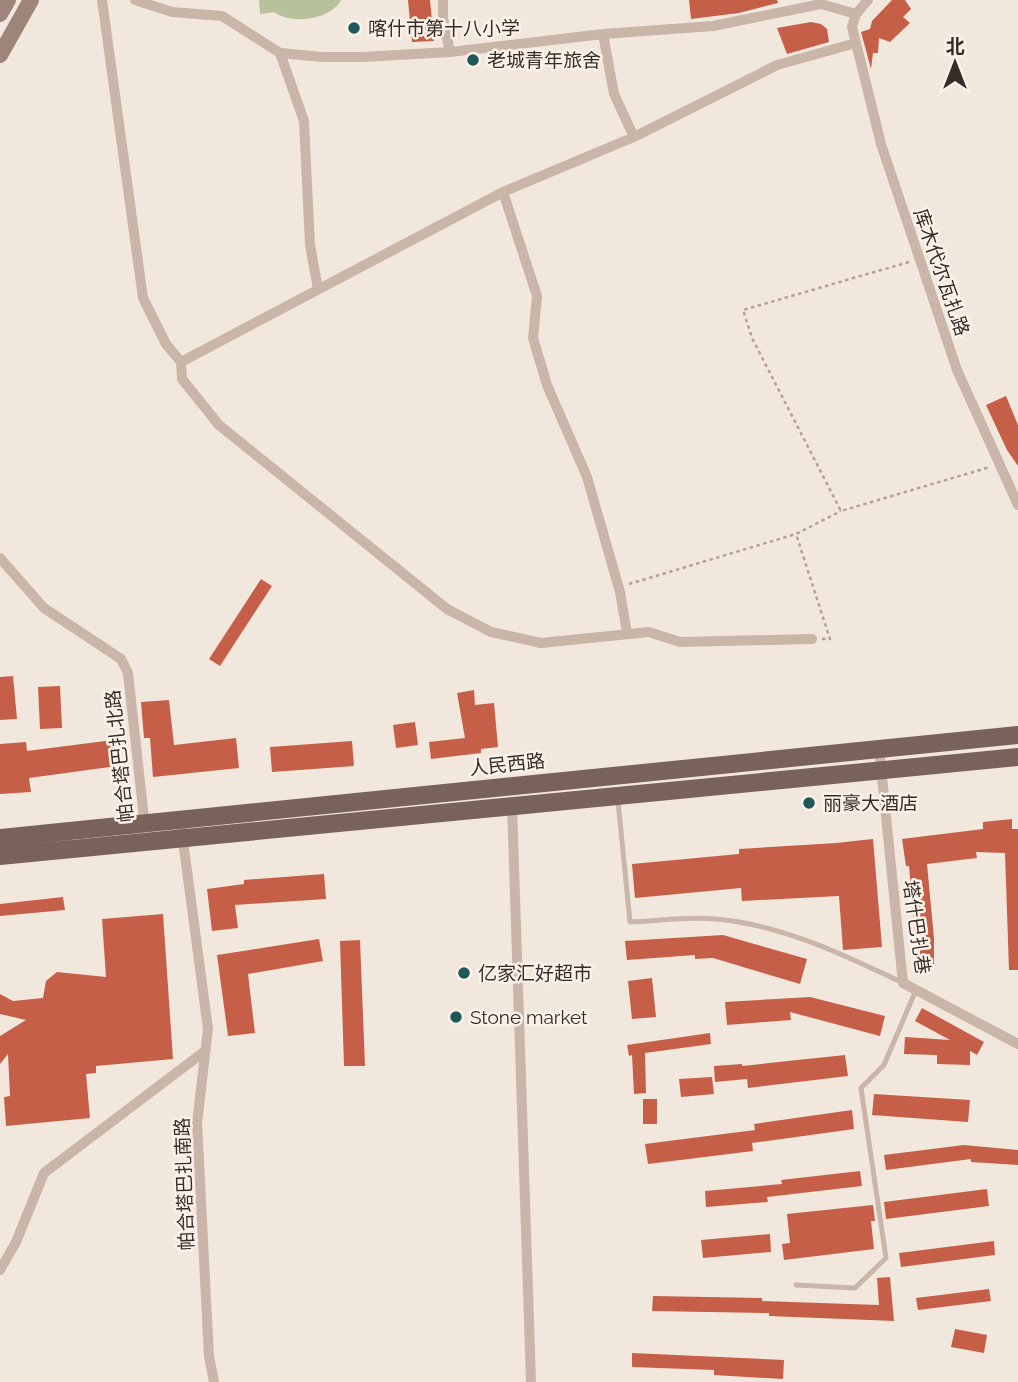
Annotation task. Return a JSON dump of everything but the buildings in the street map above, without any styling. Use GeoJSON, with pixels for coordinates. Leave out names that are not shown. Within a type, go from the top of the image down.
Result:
{"type":"FeatureCollection","features":[{"type":"Feature","properties":{"kind":"main road"},"geometry":{"type":"LineString","coordinates":[[0,14],[8,0]]}},
{"type":"Feature","properties":{"kind":"main road"},"geometry":{"type":"LineString","coordinates":[[0,55],[31,0]]}},
{"type":"Feature","properties":{"kind":"main road","name":"人民西路"},"geometry":{"type":"LineString","coordinates":[[0,838],[1018,734]]}},
{"type":"Feature","properties":{"kind":"main road"},"geometry":{"type":"LineString","coordinates":[[0,856],[1018,757]]}},
{"type":"Feature","properties":{"kind":"street"},"geometry":{"type":"LineString","coordinates":[[102,0],[143,298],[166,344],[181,362],[181,379],[219,425],[447,609],[491,632],[541,643],[649,632],[680,642],[812,639]]}},
{"type":"Feature","properties":{"kind":"street"},"geometry":{"type":"LineString","coordinates":[[135,0],[172,12],[222,16],[280,54],[363,57],[450,52],[603,34],[713,26],[821,4],[856,14],[868,0]]}},
{"type":"Feature","properties":{"kind":"street"},"geometry":{"type":"LineString","coordinates":[[443,0],[443,18],[450,52]]}},
{"type":"Feature","properties":{"kind":"street","name":"库木代尔瓦扎路"},"geometry":{"type":"LineString","coordinates":[[856,14],[852,27],[881,144],[957,370],[1000,464],[1014,484],[1018,505]]}},
{"type":"Feature","properties":{"kind":"street"},"geometry":{"type":"LineString","coordinates":[[603,34],[614,94],[634,137]]}},
{"type":"Feature","properties":{"kind":"street"},"geometry":{"type":"LineString","coordinates":[[181,362],[503,192],[634,137],[777,65],[856,43]]}},
{"type":"Feature","properties":{"kind":"street"},"geometry":{"type":"LineString","coordinates":[[280,54],[304,121],[310,245],[318,289]]}},
{"type":"Feature","properties":{"kind":"street"},"geometry":{"type":"LineString","coordinates":[[503,192],[537,296],[533,338],[547,385],[587,477],[619,587],[627,633]]}},
{"type":"Feature","properties":{"kind":"street","name":"帕合塔巴扎北路"},"geometry":{"type":"LineString","coordinates":[[0,558],[44,608],[121,659],[128,673],[146,841]]}},
{"type":"Feature","properties":{"kind":"street","name":"塔什巴扎巷"},"geometry":{"type":"LineString","coordinates":[[879,748],[903,983],[1018,1044]]}},
{"type":"Feature","properties":{"kind":"street"},"geometry":{"type":"LineString","coordinates":[[512,805],[531,1382]]}},
{"type":"Feature","properties":{"kind":"street","name":"帕合塔巴扎南路"},"geometry":{"type":"LineString","coordinates":[[180,818],[208,1029],[197,1123],[209,1356],[214,1382]]}},
{"type":"Feature","properties":{"kind":"street"},"geometry":{"type":"LineString","coordinates":[[0,1270],[16,1242],[44,1172],[205,1051]]}},
{"type":"Feature","properties":{"kind":"lane"},"geometry":{"type":"LineString","coordinates":[[617,795],[631,922],[716,919],[782,932],[842,954],[903,983]]}},
{"type":"Feature","properties":{"kind":"lane"},"geometry":{"type":"LineString","coordinates":[[796,1284],[855,1288],[886,1258],[861,1088],[884,1065],[916,990]]}},
{"type":"Feature","properties":{"kind":"path"},"geometry":{"type":"LineString","coordinates":[[841,511],[752,338],[743,310],[919,259]]}},
{"type":"Feature","properties":{"kind":"path"},"geometry":{"type":"LineString","coordinates":[[619,587],[796,534],[841,511],[1000,464]]}},
{"type":"Feature","properties":{"kind":"path"},"geometry":{"type":"LineString","coordinates":[[796,534],[830,639],[812,639]]}},
{"type":"Feature","properties":{"kind":"green space"},"geometry":{"type":"Polygon","coordinates":[[[259,0],[341,0],[329,12],[300,19],[274,12],[260,14],[259,0]]]}},
{"type":"Feature","properties":{"kind":"place","name":"喀什市第十八小学"},"geometry":{"type":"Point","coordinates":[354,28]}},
{"type":"Feature","properties":{"kind":"place","name":"老城青年旅舍"},"geometry":{"type":"Point","coordinates":[473,60]}},
{"type":"Feature","properties":{"kind":"place","name":"丽豪大酒店"},"geometry":{"type":"Point","coordinates":[809,803]}},
{"type":"Feature","properties":{"kind":"place","name":"亿家汇好超市"},"geometry":{"type":"Point","coordinates":[464,973]}},
{"type":"Feature","properties":{"kind":"place","name":"Stone market"},"geometry":{"type":"Point","coordinates":[456,1017]}}]}
